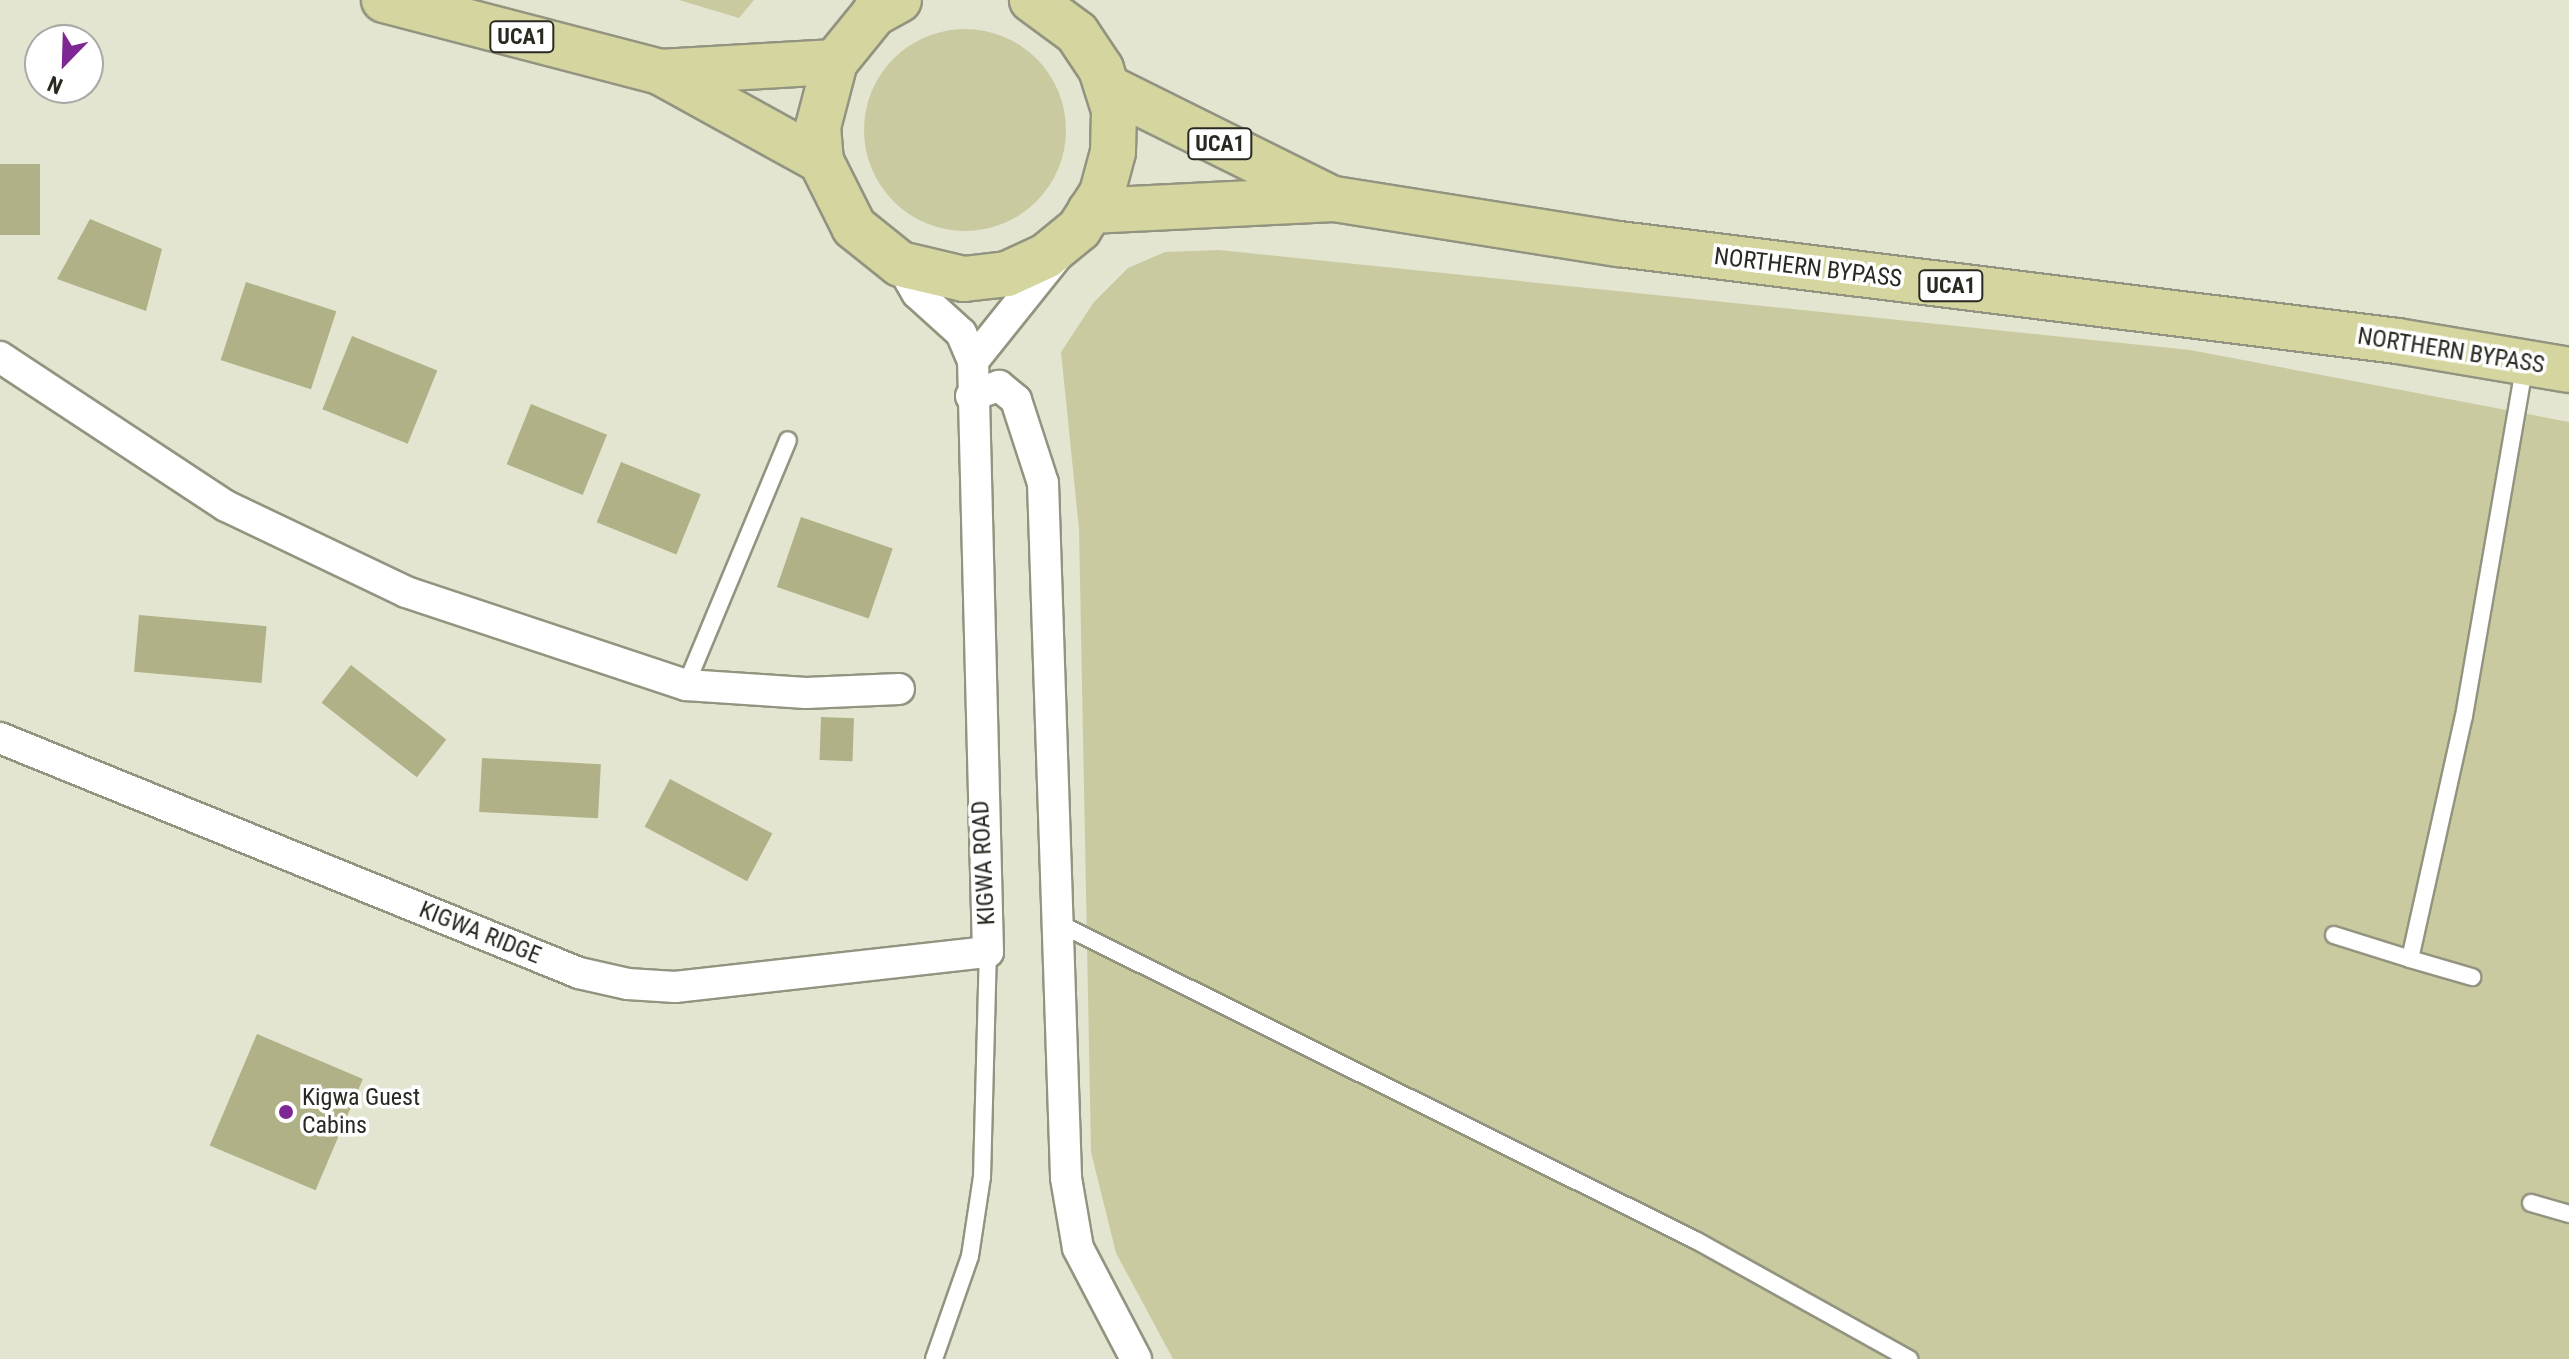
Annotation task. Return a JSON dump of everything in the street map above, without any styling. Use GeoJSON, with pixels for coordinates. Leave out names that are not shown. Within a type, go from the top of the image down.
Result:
{"type":"FeatureCollection","features":[{"type":"Feature","properties":{"kind":"main road","name":"UCA1"},"geometry":{"type":"LineString","coordinates":[[384,0],[660,72],[821,161]]}},
{"type":"Feature","properties":{"kind":"main road"},"geometry":{"type":"LineString","coordinates":[[899,0],[874,14],[835,62],[818,127],[821,161],[854,227],[900,264],[964,279],[1007,274],[1046,256],[1084,220],[1113,152],[1107,87],[1077,33],[1032,0]]}},
{"type":"Feature","properties":{"kind":"main road","name":"UCA1"},"geometry":{"type":"LineString","coordinates":[[660,72],[835,62]]}},
{"type":"Feature","properties":{"kind":"main road","name":"UCA1"},"geometry":{"type":"LineString","coordinates":[[1107,87],[1334,199]]}},
{"type":"Feature","properties":{"kind":"main road","name":"UCA1"},"geometry":{"type":"LineString","coordinates":[[1084,220],[1334,199]]}},
{"type":"Feature","properties":{"kind":"main road","name":"NORTHERN BYPASS"},"geometry":{"type":"LineString","coordinates":[[1334,199],[1619,244],[2569,370]]}},
{"type":"Feature","properties":{"kind":"street"},"geometry":{"type":"LineString","coordinates":[[900,264],[917,293],[961,333],[973,361],[1084,220]]}},
{"type":"Feature","properties":{"kind":"street"},"geometry":{"type":"LineString","coordinates":[[0,357],[226,506],[312,552],[406,592],[686,685],[806,693],[899,689]]}},
{"type":"Feature","properties":{"kind":"street","name":"KIGWA ROAD"},"geometry":{"type":"LineString","coordinates":[[973,361],[971,396],[988,952]]}},
{"type":"Feature","properties":{"kind":"street"},"geometry":{"type":"LineString","coordinates":[[971,396],[999,386],[1016,400],[1043,483],[1055,922],[1066,1178],[1078,1248],[1136,1359]]}},
{"type":"Feature","properties":{"kind":"street","name":"KIGWA RIDGE"},"geometry":{"type":"LineString","coordinates":[[0,738],[579,973],[628,984],[675,987],[988,952]]}},
{"type":"Feature","properties":{"kind":"lane"},"geometry":{"type":"LineString","coordinates":[[2410,959],[2461,732],[2525,362]]}},
{"type":"Feature","properties":{"kind":"lane"},"geometry":{"type":"LineString","coordinates":[[686,685],[788,440]]}},
{"type":"Feature","properties":{"kind":"lane"},"geometry":{"type":"LineString","coordinates":[[1055,922],[1683,1233],[1909,1359]]}},
{"type":"Feature","properties":{"kind":"lane"},"geometry":{"type":"LineString","coordinates":[[2334,935],[2472,977]]}},
{"type":"Feature","properties":{"kind":"lane","name":"KIGWA ROAD"},"geometry":{"type":"LineString","coordinates":[[934,1359],[970,1256],[982,1177],[988,952]]}},
{"type":"Feature","properties":{"kind":"lane"},"geometry":{"type":"LineString","coordinates":[[2531,1203],[2569,1214]]}},
{"type":"Feature","properties":{"kind":"green space"},"geometry":{"type":"Polygon","coordinates":[[[679,0],[754,0],[739,18],[679,0]]]}},
{"type":"Feature","properties":{"kind":"green space"},"geometry":{"type":"Polygon","coordinates":[[[965,29],[1004,37],[1036,59],[1058,91],[1066,130],[1058,169],[1036,201],[1004,223],[965,231],[926,223],[894,201],[872,169],[864,130],[872,91],[894,59],[926,37],[965,29]]]}},
{"type":"Feature","properties":{"kind":"green space"},"geometry":{"type":"Polygon","coordinates":[[[1219,250],[2190,350],[2569,422],[2569,1359],[1173,1359],[1116,1253],[1091,1152],[1079,529],[1061,352],[1094,302],[1128,268],[1165,252],[1219,250]]]}},
{"type":"Feature","properties":{"kind":"building"},"geometry":{"type":"Polygon","coordinates":[[[0,164],[40,164],[40,235],[0,235],[0,164]]]}},
{"type":"Feature","properties":{"kind":"building"},"geometry":{"type":"Polygon","coordinates":[[[90,219],[162,249],[146,311],[57,279],[90,219]]]}},
{"type":"Feature","properties":{"kind":"building"},"geometry":{"type":"Polygon","coordinates":[[[246,282],[336,311],[311,389],[221,360],[246,282]]]}},
{"type":"Feature","properties":{"kind":"building"},"geometry":{"type":"Polygon","coordinates":[[[352,336],[437,370],[408,444],[322,409],[352,336]]]}},
{"type":"Feature","properties":{"kind":"building"},"geometry":{"type":"Polygon","coordinates":[[[531,404],[607,435],[583,495],[507,464],[531,404]]]}},
{"type":"Feature","properties":{"kind":"building"},"geometry":{"type":"Polygon","coordinates":[[[621,462],[701,494],[676,554],[597,522],[621,462]]]}},
{"type":"Feature","properties":{"kind":"building"},"geometry":{"type":"Polygon","coordinates":[[[801,517],[893,549],[869,619],[777,587],[801,517]]]}},
{"type":"Feature","properties":{"kind":"building"},"geometry":{"type":"Polygon","coordinates":[[[139,615],[267,626],[262,683],[134,672],[139,615]]]}},
{"type":"Feature","properties":{"kind":"building"},"geometry":{"type":"Polygon","coordinates":[[[351,665],[446,739],[417,777],[321,703],[351,665]]]}},
{"type":"Feature","properties":{"kind":"building"},"geometry":{"type":"Polygon","coordinates":[[[821,717],[854,718],[852,761],[819,760],[821,717]]]}},
{"type":"Feature","properties":{"kind":"building"},"geometry":{"type":"Polygon","coordinates":[[[482,758],[601,764],[598,818],[479,812],[482,758]]]}},
{"type":"Feature","properties":{"kind":"building"},"geometry":{"type":"Polygon","coordinates":[[[670,779],[772,833],[747,881],[645,827],[670,779]]]}},
{"type":"Feature","properties":{"kind":"building","name":"Kigwa Guest Cabins"},"geometry":{"type":"Polygon","coordinates":[[[257,1034],[363,1079],[316,1190],[210,1145],[257,1034]]]}},
{"type":"Feature","properties":{"kind":"place","name":"Kigwa Guest Cabins"},"geometry":{"type":"Point","coordinates":[286,1112]}}]}
